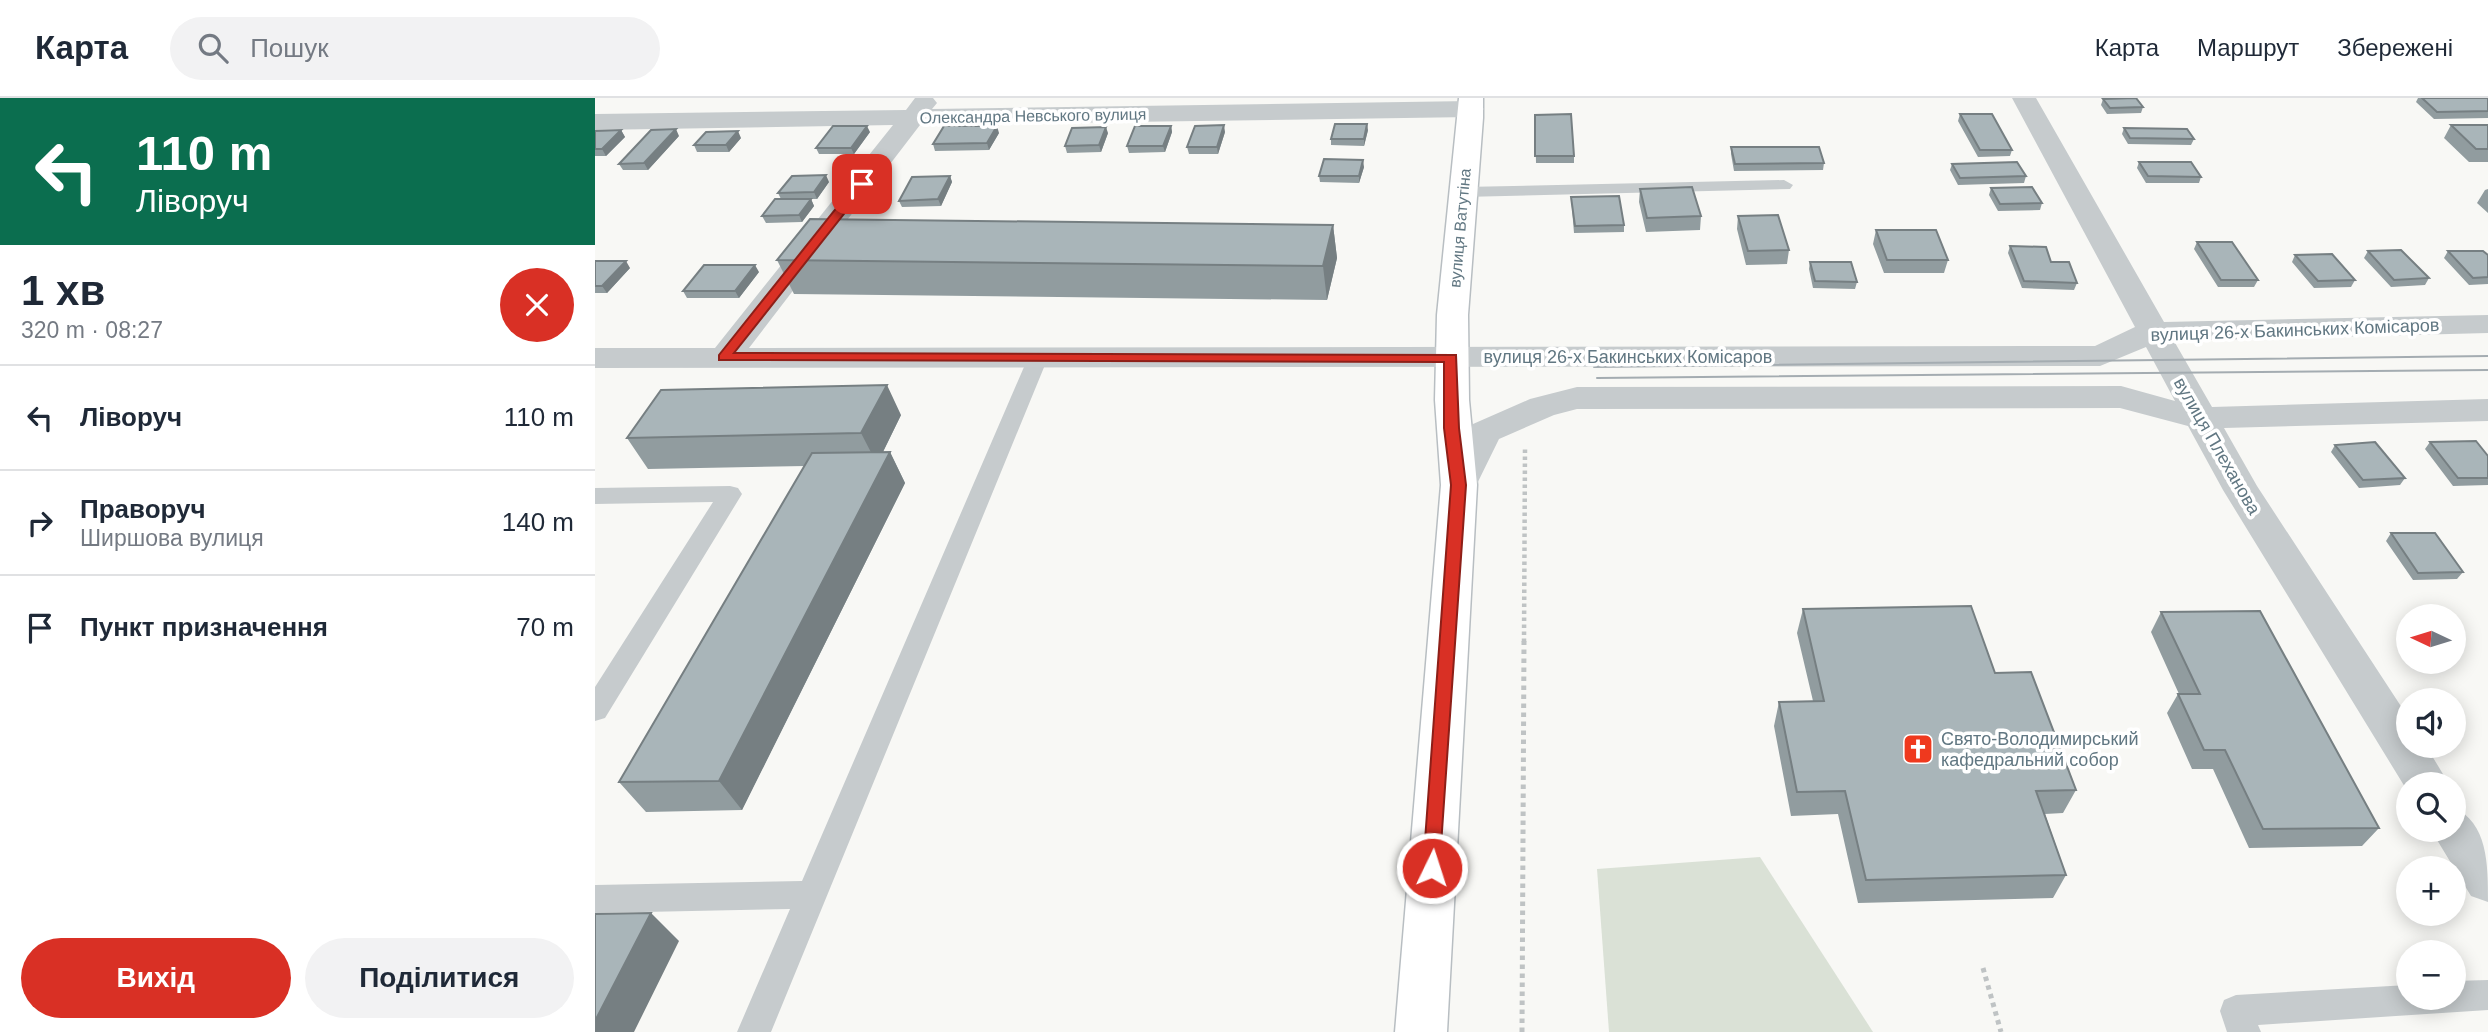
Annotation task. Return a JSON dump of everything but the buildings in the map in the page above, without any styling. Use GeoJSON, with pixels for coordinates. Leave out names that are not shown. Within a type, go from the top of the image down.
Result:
{"type":"FeatureCollection","features":[{"type":"Feature","properties":{"kind":"street","name":"вулиця Плеханова"},"geometry":{"type":"LineString","coordinates":[[2024,98],[2241,491],[2419,772]]}},
{"type":"Feature","properties":{"kind":"street","name":"Олександра Невського вулиця"},"geometry":{"type":"LineString","coordinates":[[595,122],[921,108],[1471,103]]}},
{"type":"Feature","properties":{"kind":"street","name":"вулиця Ватутіна"},"geometry":{"type":"LineString","coordinates":[[1421,1032],[1459,485],[1451,428],[1451,358],[1471,103]]}},
{"type":"Feature","properties":{"kind":"street"},"geometry":{"type":"LineString","coordinates":[[724,358],[921,108]]}},
{"type":"Feature","properties":{"kind":"street","name":"вулиця 26-х Бакинських Комісаров"},"geometry":{"type":"LineString","coordinates":[[595,358],[1037,360],[2100,356],[2151,332],[2488,324]]}},
{"type":"Feature","properties":{"kind":"street"},"geometry":{"type":"LineString","coordinates":[[1459,485],[1485,432],[1525,414],[1577,398],[2121,397],[2200,418],[2488,410]]}},
{"type":"Feature","properties":{"kind":"street"},"geometry":{"type":"LineString","coordinates":[[2463,842],[2488,881]]}},
{"type":"Feature","properties":{"kind":"lane"},"geometry":{"type":"LineString","coordinates":[[1463,192],[1784,185]]}},
{"type":"Feature","properties":{"kind":"lane"},"geometry":{"type":"LineString","coordinates":[[754,1032],[1037,360]]}},
{"type":"Feature","properties":{"kind":"lane"},"geometry":{"type":"LineString","coordinates":[[595,496],[730,494],[595,710]]}},
{"type":"Feature","properties":{"kind":"lane"},"geometry":{"type":"LineString","coordinates":[[595,899],[812,895]]}},
{"type":"Feature","properties":{"kind":"lane"},"geometry":{"type":"LineString","coordinates":[[2466,996],[2488,995]]}},
{"type":"Feature","properties":{"kind":"lane"},"geometry":{"type":"LineString","coordinates":[[2244,1032],[2236,1011],[2396,1001]]}},
{"type":"Feature","properties":{"kind":"path"},"geometry":{"type":"LineString","coordinates":[[1522,1032],[1525,414]]}},
{"type":"Feature","properties":{"kind":"path"},"geometry":{"type":"LineString","coordinates":[[1983,968],[2001,1032]]}},
{"type":"Feature","properties":{"kind":"shaded area"},"geometry":{"type":"Polygon","coordinates":[[[1760,857],[1873,1032],[1609,1032],[1597,869],[1760,857]]]}},
{"type":"Feature","properties":{"kind":"tram line"},"geometry":{"type":"LineString","coordinates":[[1594,367],[2488,356]]}},
{"type":"Feature","properties":{"kind":"tram line"},"geometry":{"type":"LineString","coordinates":[[1597,378],[2488,370]]}},
{"type":"Feature","properties":{"kind":"place","name":"Свято-Володимирський кафедральний собор"},"geometry":{"type":"Point","coordinates":[1918,749]}},
{"type":"Feature","properties":{"kind":"route"},"geometry":{"type":"LineString","coordinates":[[862,184],[724,358],[1451,358],[1451,428],[1459,485],[1432,868]]}}]}
